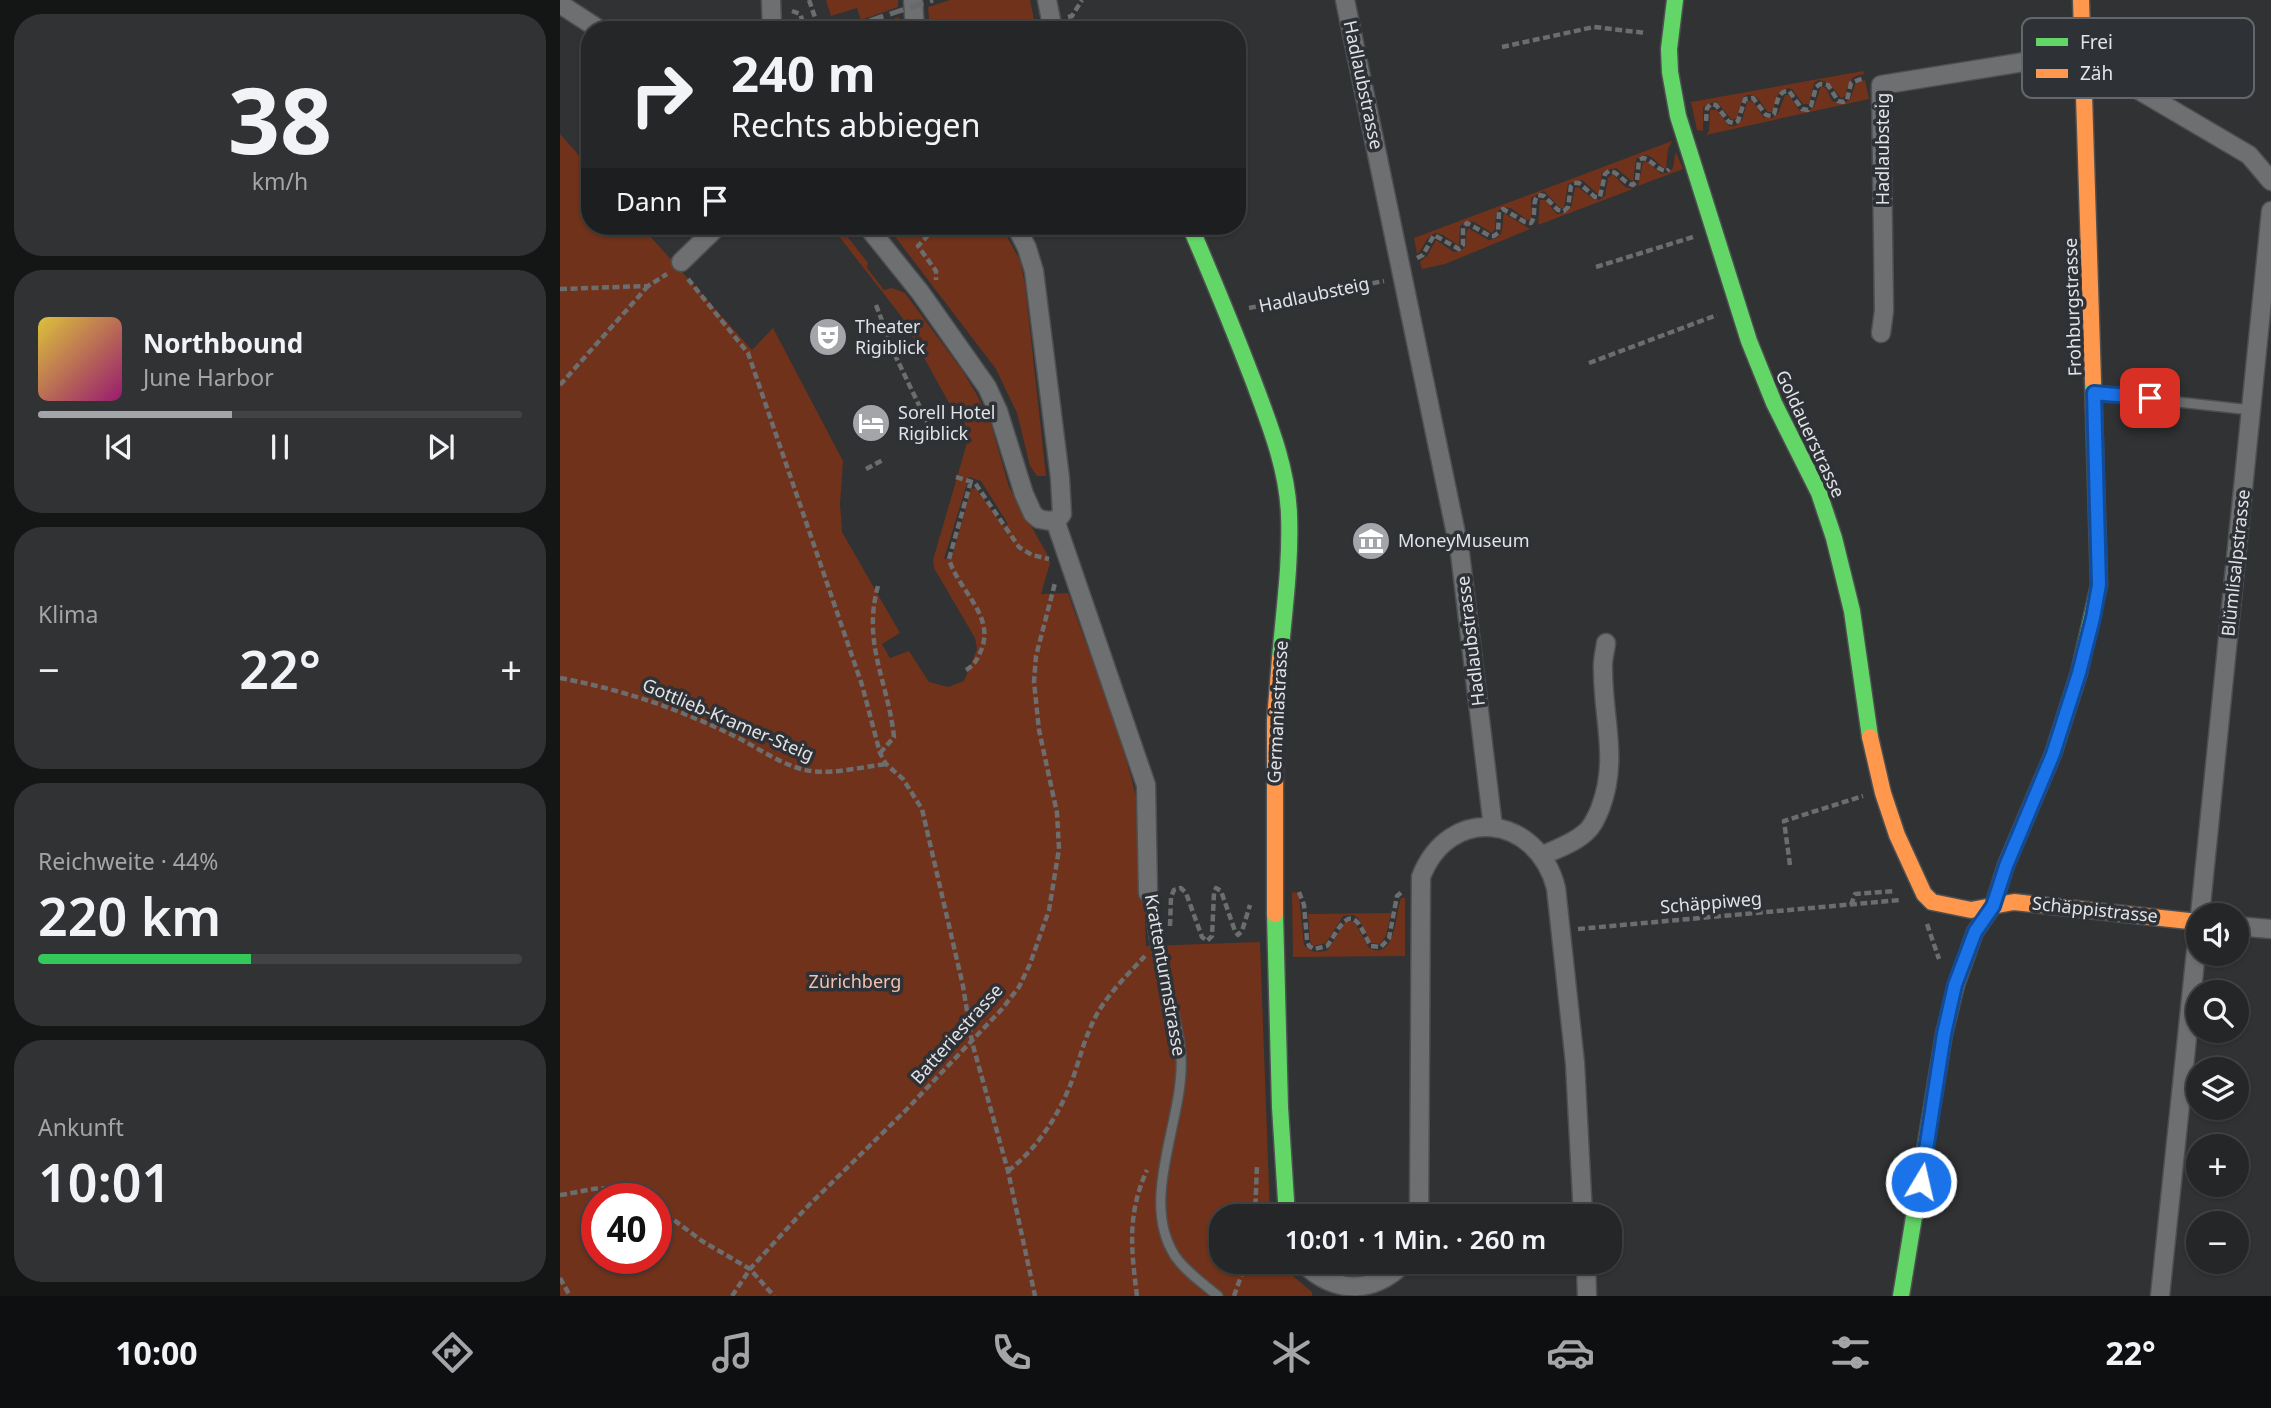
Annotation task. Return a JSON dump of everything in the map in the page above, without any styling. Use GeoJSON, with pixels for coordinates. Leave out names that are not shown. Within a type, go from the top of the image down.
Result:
{"type":"FeatureCollection","features":[{"type":"Feature","properties":{"kind":"street"},"geometry":{"type":"LineString","coordinates":[[771,0],[772,21]]}},
{"type":"Feature","properties":{"kind":"street"},"geometry":{"type":"LineString","coordinates":[[913,0],[914,21]]}},
{"type":"Feature","properties":{"kind":"street"},"geometry":{"type":"LineString","coordinates":[[1047,0],[1056,21]]}},
{"type":"Feature","properties":{"kind":"street","name":"Hadlaubstrasse"},"geometry":{"type":"LineString","coordinates":[[1345,0],[1460,553],[1493,827]]}},
{"type":"Feature","properties":{"kind":"street","name":"Goldauerstrasse"},"geometry":{"type":"LineString","coordinates":[[1675,0],[1668,36],[1671,88],[1737,307],[1769,391],[1815,484],[1845,575],[1868,729],[1884,790],[1913,872],[1927,898],[1937,903],[1971,910],[1993,906]]}},
{"type":"Feature","properties":{"kind":"street","name":"Frohburgstrasse"},"geometry":{"type":"LineString","coordinates":[[2081,0],[2082,18]]}},
{"type":"Feature","properties":{"kind":"street"},"geometry":{"type":"LineString","coordinates":[[560,4],[586,21]]}},
{"type":"Feature","properties":{"kind":"street","name":"Hadlaubsteig"},"geometry":{"type":"LineString","coordinates":[[1881,333],[1884,311],[1881,85],[2022,62]]}},
{"type":"Feature","properties":{"kind":"street","name":"Frohburgstrasse"},"geometry":{"type":"LineString","coordinates":[[1901,1296],[1955,985],[1975,932],[1993,906],[2006,866],[2053,754],[2079,673],[2099,585],[2085,98]]}},
{"type":"Feature","properties":{"kind":"street"},"geometry":{"type":"LineString","coordinates":[[2152,98],[2249,155],[2271,181]]}},
{"type":"Feature","properties":{"kind":"street","name":"Blümlisalpstrasse"},"geometry":{"type":"LineString","coordinates":[[2201,903],[2271,211]]}},
{"type":"Feature","properties":{"kind":"street"},"geometry":{"type":"LineString","coordinates":[[681,262],[709,235]]}},
{"type":"Feature","properties":{"kind":"street"},"geometry":{"type":"LineString","coordinates":[[874,235],[920,292],[987,387],[998,411],[1024,494],[1034,514],[1045,521],[1055,520],[1063,511],[1060,478],[1036,283],[1031,258],[1020,235]]}},
{"type":"Feature","properties":{"kind":"street","name":"Germaniastrasse"},"geometry":{"type":"LineString","coordinates":[[1194,235],[1228,314],[1275,439],[1285,480],[1289,514],[1288,566],[1275,720],[1274,886],[1280,1107],[1286,1204]]}},
{"type":"Feature","properties":{"kind":"street","name":"Krattenturmstrasse"},"geometry":{"type":"LineString","coordinates":[[1055,520],[1146,785],[1148,893]]}},
{"type":"Feature","properties":{"kind":"street"},"geometry":{"type":"LineString","coordinates":[[1543,855],[1587,831],[1595,822],[1603,802],[1610,778],[1602,668],[1606,643]]}},
{"type":"Feature","properties":{"kind":"street"},"geometry":{"type":"LineString","coordinates":[[1419,1204],[1421,877],[1432,855],[1450,838],[1468,830],[1493,827],[1511,832],[1532,844],[1543,855],[1556,888],[1575,1063],[1582,1204]]}},
{"type":"Feature","properties":{"kind":"street","name":"Schäppistrasse"},"geometry":{"type":"LineString","coordinates":[[1993,906],[2014,902],[2186,921]]}},
{"type":"Feature","properties":{"kind":"street"},"geometry":{"type":"LineString","coordinates":[[2249,927],[2271,929]]}},
{"type":"Feature","properties":{"kind":"street"},"geometry":{"type":"LineString","coordinates":[[2161,1296],[2195,966]]}},
{"type":"Feature","properties":{"kind":"street"},"geometry":{"type":"LineString","coordinates":[[1316,1274],[1337,1284],[1361,1286],[1385,1279],[1391,1274]]}},
{"type":"Feature","properties":{"kind":"street"},"geometry":{"type":"LineString","coordinates":[[1586,1274],[1587,1296]]}},
{"type":"Feature","properties":{"kind":"lane"},"geometry":{"type":"LineString","coordinates":[[2094,393],[2251,410]]}},
{"type":"Feature","properties":{"kind":"lane","name":"Krattenturmstrasse"},"geometry":{"type":"LineString","coordinates":[[1148,893],[1156,947],[1176,1016],[1181,1055],[1182,1083],[1162,1182],[1163,1229],[1184,1267],[1218,1296]]}},
{"type":"Feature","properties":{"kind":"path"},"geometry":{"type":"LineString","coordinates":[[809,0],[816,21]]}},
{"type":"Feature","properties":{"kind":"path"},"geometry":{"type":"LineString","coordinates":[[1063,21],[1072,16],[1082,0]]}},
{"type":"Feature","properties":{"kind":"path"},"geometry":{"type":"LineString","coordinates":[[792,11],[800,14],[803,21]]}},
{"type":"Feature","properties":{"kind":"path"},"geometry":{"type":"LineString","coordinates":[[1502,47],[1594,27],[1668,36]]}},
{"type":"Feature","properties":{"kind":"path","name":"Hadlaubsteig"},"geometry":{"type":"LineString","coordinates":[[1706,131],[1707,108],[1711,104],[1716,105],[1729,122],[1734,123],[1738,121],[1748,97],[1753,98],[1766,115],[1770,116],[1774,114],[1781,93],[1784,90],[1789,91],[1801,109],[1808,110],[1816,86],[1820,83],[1828,85],[1838,101],[1843,102],[1847,100],[1852,83],[1856,79]]}},
{"type":"Feature","properties":{"kind":"path"},"geometry":{"type":"LineString","coordinates":[[1415,260],[1423,255],[1434,235],[1459,249],[1463,245],[1463,228],[1466,223],[1494,236],[1497,233],[1499,212],[1503,209],[1531,223],[1538,195],[1544,196],[1558,211],[1564,211],[1568,207],[1571,186],[1574,183],[1579,183],[1595,197],[1600,197],[1605,174],[1609,170],[1633,185],[1637,181],[1639,160],[1647,158],[1667,172],[1671,167],[1671,159]]}},
{"type":"Feature","properties":{"kind":"path"},"geometry":{"type":"LineString","coordinates":[[1596,267],[1713,231]]}},
{"type":"Feature","properties":{"kind":"path"},"geometry":{"type":"LineString","coordinates":[[920,292],[935,281],[937,275],[918,246],[928,235]]}},
{"type":"Feature","properties":{"kind":"path"},"geometry":{"type":"LineString","coordinates":[[560,385],[648,286],[681,262]]}},
{"type":"Feature","properties":{"kind":"path"},"geometry":{"type":"LineString","coordinates":[[681,262],[681,272],[748,353],[862,685],[880,753],[886,764],[903,779],[922,808],[963,986],[972,1042],[1008,1171],[1035,1296]]}},
{"type":"Feature","properties":{"kind":"path","name":"Hadlaubsteig"},"geometry":{"type":"LineString","coordinates":[[1241,310],[1387,280]]}},
{"type":"Feature","properties":{"kind":"path"},"geometry":{"type":"LineString","coordinates":[[560,289],[648,286]]}},
{"type":"Feature","properties":{"kind":"path"},"geometry":{"type":"LineString","coordinates":[[876,305],[895,355],[926,422]]}},
{"type":"Feature","properties":{"kind":"path"},"geometry":{"type":"LineString","coordinates":[[1589,363],[1737,307]]}},
{"type":"Feature","properties":{"kind":"path"},"geometry":{"type":"LineString","coordinates":[[933,434],[942,428]]}},
{"type":"Feature","properties":{"kind":"path"},"geometry":{"type":"LineString","coordinates":[[866,469],[883,460]]}},
{"type":"Feature","properties":{"kind":"path"},"geometry":{"type":"LineString","coordinates":[[956,477],[975,483],[1019,547],[1039,558],[1050,559]]}},
{"type":"Feature","properties":{"kind":"path"},"geometry":{"type":"LineString","coordinates":[[966,670],[974,666],[985,636],[982,618],[949,559],[971,481]]}},
{"type":"Feature","properties":{"kind":"path","name":"Batteriestrasse"},"geometry":{"type":"LineString","coordinates":[[732,1296],[750,1269],[806,1208],[972,1042],[1019,987],[1040,941],[1058,860],[1060,830],[1039,730],[1034,682],[1036,656],[1054,585],[1060,575],[1070,567]]}},
{"type":"Feature","properties":{"kind":"path"},"geometry":{"type":"LineString","coordinates":[[878,586],[872,608],[872,630],[876,662],[891,713],[894,737],[880,753]]}},
{"type":"Feature","properties":{"kind":"path","name":"Gottlieb-Kramer-Steig"},"geometry":{"type":"LineString","coordinates":[[560,678],[646,699],[691,716],[799,769],[828,772],[886,764]]}},
{"type":"Feature","properties":{"kind":"path"},"geometry":{"type":"LineString","coordinates":[[1790,865],[1784,821],[1884,790]]}},
{"type":"Feature","properties":{"kind":"path","name":"Schäppiweg"},"geometry":{"type":"LineString","coordinates":[[1851,905],[1855,894],[1895,891],[1900,885]]}},
{"type":"Feature","properties":{"kind":"path"},"geometry":{"type":"LineString","coordinates":[[1008,1171],[1023,1160],[1047,1130],[1064,1099],[1083,1043],[1098,1012],[1122,980],[1169,933],[1171,897],[1174,890],[1181,888],[1186,893],[1202,937],[1207,942],[1212,936],[1216,888],[1221,891],[1234,932],[1238,935],[1242,931],[1253,892]]}},
{"type":"Feature","properties":{"kind":"path"},"geometry":{"type":"LineString","coordinates":[[1297,890],[1304,905],[1307,940],[1309,946],[1314,949],[1327,946],[1345,920],[1350,918],[1360,924],[1371,946],[1381,947],[1389,938],[1397,896],[1401,891],[1407,891]]}},
{"type":"Feature","properties":{"kind":"path","name":"Schäppiweg"},"geometry":{"type":"LineString","coordinates":[[1574,929],[1909,899]]}},
{"type":"Feature","properties":{"kind":"path"},"geometry":{"type":"LineString","coordinates":[[1925,919],[1940,963]]}},
{"type":"Feature","properties":{"kind":"path"},"geometry":{"type":"LineString","coordinates":[[1137,1296],[1132,1219],[1139,1188],[1151,1161]]}},
{"type":"Feature","properties":{"kind":"path"},"geometry":{"type":"LineString","coordinates":[[560,1195],[581,1191]]}},
{"type":"Feature","properties":{"kind":"path"},"geometry":{"type":"LineString","coordinates":[[672,1221],[750,1269],[774,1296]]}},
{"type":"Feature","properties":{"kind":"path"},"geometry":{"type":"LineString","coordinates":[[1234,1296],[1242,1274]]}},
{"type":"Feature","properties":{"kind":"path"},"geometry":{"type":"LineString","coordinates":[[560,1278],[570,1296]]}},
{"type":"Feature","properties":{"kind":"green space"},"geometry":{"type":"Polygon","coordinates":[[[826,0],[898,0],[898,7],[861,20],[857,8],[831,16],[826,0]]]}},
{"type":"Feature","properties":{"kind":"green space"},"geometry":{"type":"Polygon","coordinates":[[[950,0],[1030,0],[1034,21],[929,21],[928,7],[950,0]]]}},
{"type":"Feature","properties":{"kind":"green space"},"geometry":{"type":"Polygon","coordinates":[[[1863,71],[1864,74],[1855,76],[1850,81],[1846,96],[1841,98],[1829,83],[1819,80],[1814,83],[1809,104],[1803,104],[1792,89],[1787,89],[1780,92],[1772,112],[1768,112],[1758,98],[1748,95],[1743,97],[1737,118],[1732,120],[1716,101],[1703,107],[1703,131],[1697,130],[1691,102],[1863,71]]]}},
{"type":"Feature","properties":{"kind":"green space"},"geometry":{"type":"Polygon","coordinates":[[[1865,80],[1869,99],[1706,135],[1709,131],[1710,110],[1717,110],[1729,126],[1734,126],[1743,118],[1748,100],[1754,103],[1764,118],[1772,118],[1778,114],[1785,95],[1789,95],[1799,110],[1808,111],[1814,107],[1821,86],[1826,88],[1832,101],[1841,104],[1850,100],[1855,84],[1865,80]]]}},
{"type":"Feature","properties":{"kind":"green space","name":"Zürichberg"},"geometry":{"type":"Polygon","coordinates":[[[560,134],[581,158],[581,235],[649,235],[752,350],[773,328],[843,461],[840,504],[842,532],[900,633],[882,644],[890,658],[909,651],[929,682],[948,687],[964,681],[977,649],[975,638],[934,568],[933,560],[969,436],[962,418],[949,403],[901,316],[838,235],[846,235],[868,263],[867,268],[884,290],[892,288],[905,293],[962,370],[991,424],[1009,487],[1047,554],[1050,563],[1041,594],[1068,593],[1122,745],[1136,797],[1142,833],[1146,946],[1260,942],[1270,1204],[1209,1204],[1209,1274],[1290,1274],[1312,1292],[1312,1296],[560,1296],[560,134]],[[969,477],[944,559],[952,557],[971,489],[978,491],[1003,526],[1008,524],[981,481],[969,477]]]}},
{"type":"Feature","properties":{"kind":"green space"},"geometry":{"type":"Polygon","coordinates":[[[1672,141],[1668,149],[1666,169],[1649,156],[1641,156],[1636,159],[1633,182],[1616,168],[1602,172],[1599,195],[1582,180],[1568,184],[1564,208],[1560,208],[1544,191],[1531,198],[1531,219],[1527,220],[1511,208],[1502,207],[1496,213],[1495,229],[1492,233],[1474,222],[1467,221],[1460,226],[1459,246],[1436,233],[1429,237],[1417,254],[1414,238],[1672,141]]]}},
{"type":"Feature","properties":{"kind":"green space"},"geometry":{"type":"Polygon","coordinates":[[[1676,152],[1683,169],[1638,186],[1643,162],[1648,162],[1661,174],[1670,172],[1676,152]]]}},
{"type":"Feature","properties":{"kind":"green space"},"geometry":{"type":"Polygon","coordinates":[[[1613,174],[1625,187],[1633,189],[1538,225],[1540,200],[1545,200],[1557,214],[1564,213],[1571,207],[1575,188],[1578,187],[1593,199],[1599,200],[1605,196],[1608,178],[1613,174]]]}},
{"type":"Feature","properties":{"kind":"green space"},"geometry":{"type":"Polygon","coordinates":[[[1504,213],[1530,229],[1445,264],[1422,269],[1420,262],[1427,256],[1436,240],[1454,252],[1466,246],[1468,228],[1489,240],[1498,237],[1502,231],[1504,213]]]}},
{"type":"Feature","properties":{"kind":"green space"},"geometry":{"type":"Polygon","coordinates":[[[894,235],[1006,235],[1020,260],[1025,284],[1046,476],[1037,476],[1030,466],[1017,413],[996,369],[894,235]]]}},
{"type":"Feature","properties":{"kind":"green space"},"geometry":{"type":"Polygon","coordinates":[[[1292,892],[1299,896],[1304,945],[1309,950],[1318,952],[1328,950],[1345,922],[1354,921],[1369,948],[1385,948],[1393,934],[1401,898],[1405,898],[1405,956],[1293,957],[1292,892]]]}},
{"type":"Feature","properties":{"kind":"green space"},"geometry":{"type":"Polygon","coordinates":[[[1391,913],[1386,936],[1380,944],[1371,943],[1358,918],[1353,915],[1343,916],[1326,943],[1313,946],[1310,941],[1308,914],[1391,913]]]}},
{"type":"Feature","properties":{"kind":"railway"},"geometry":{"type":"LineString","coordinates":[[868,21],[933,0]]}},
{"type":"Feature","properties":{"kind":"traffic: fast"},"geometry":{"type":"LineString","coordinates":[[1675,0],[1669,49],[1678,116],[1749,341],[1774,403],[1819,493],[1834,538],[1852,611],[1870,737]]}},
{"type":"Feature","properties":{"kind":"traffic: fast"},"geometry":{"type":"LineString","coordinates":[[1194,235],[1259,396],[1285,479],[1289,550],[1280,658]]}},
{"type":"Feature","properties":{"kind":"traffic: fast"},"geometry":{"type":"LineString","coordinates":[[1901,1296],[1944,1034],[1956,985],[1975,932],[1993,906],[2006,865],[2053,754],[2079,673],[2099,585],[2093,381]]}},
{"type":"Feature","properties":{"kind":"traffic: fast"},"geometry":{"type":"LineString","coordinates":[[1275,914],[1280,1107],[1286,1204]]}},
{"type":"Feature","properties":{"kind":"traffic: slow"},"geometry":{"type":"LineString","coordinates":[[2081,0],[2082,18]]}},
{"type":"Feature","properties":{"kind":"traffic: slow"},"geometry":{"type":"LineString","coordinates":[[2084,98],[2093,381]]}},
{"type":"Feature","properties":{"kind":"traffic: slow"},"geometry":{"type":"LineString","coordinates":[[1275,914],[1275,720],[1280,658]]}},
{"type":"Feature","properties":{"kind":"traffic: slow"},"geometry":{"type":"LineString","coordinates":[[1870,737],[1883,793],[1897,835],[1924,894],[1932,902],[1971,910],[2014,902],[2186,921]]}},
{"type":"Feature","properties":{"kind":"place","name":"Theater Rigiblick"},"geometry":{"type":"Point","coordinates":[828,337]}},
{"type":"Feature","properties":{"kind":"place","name":"Sorell Hotel Rigiblick"},"geometry":{"type":"Point","coordinates":[871,423]}},
{"type":"Feature","properties":{"kind":"place","name":"MoneyMuseum"},"geometry":{"type":"Point","coordinates":[1371,541]}},
{"type":"Feature","properties":{"kind":"route"},"geometry":{"type":"LineString","coordinates":[[1921,1182],[1944,1034],[1955,985],[1975,932],[1993,906],[2006,866],[2053,754],[2093,618],[2099,585],[2094,393],[2150,398]]}}]}
